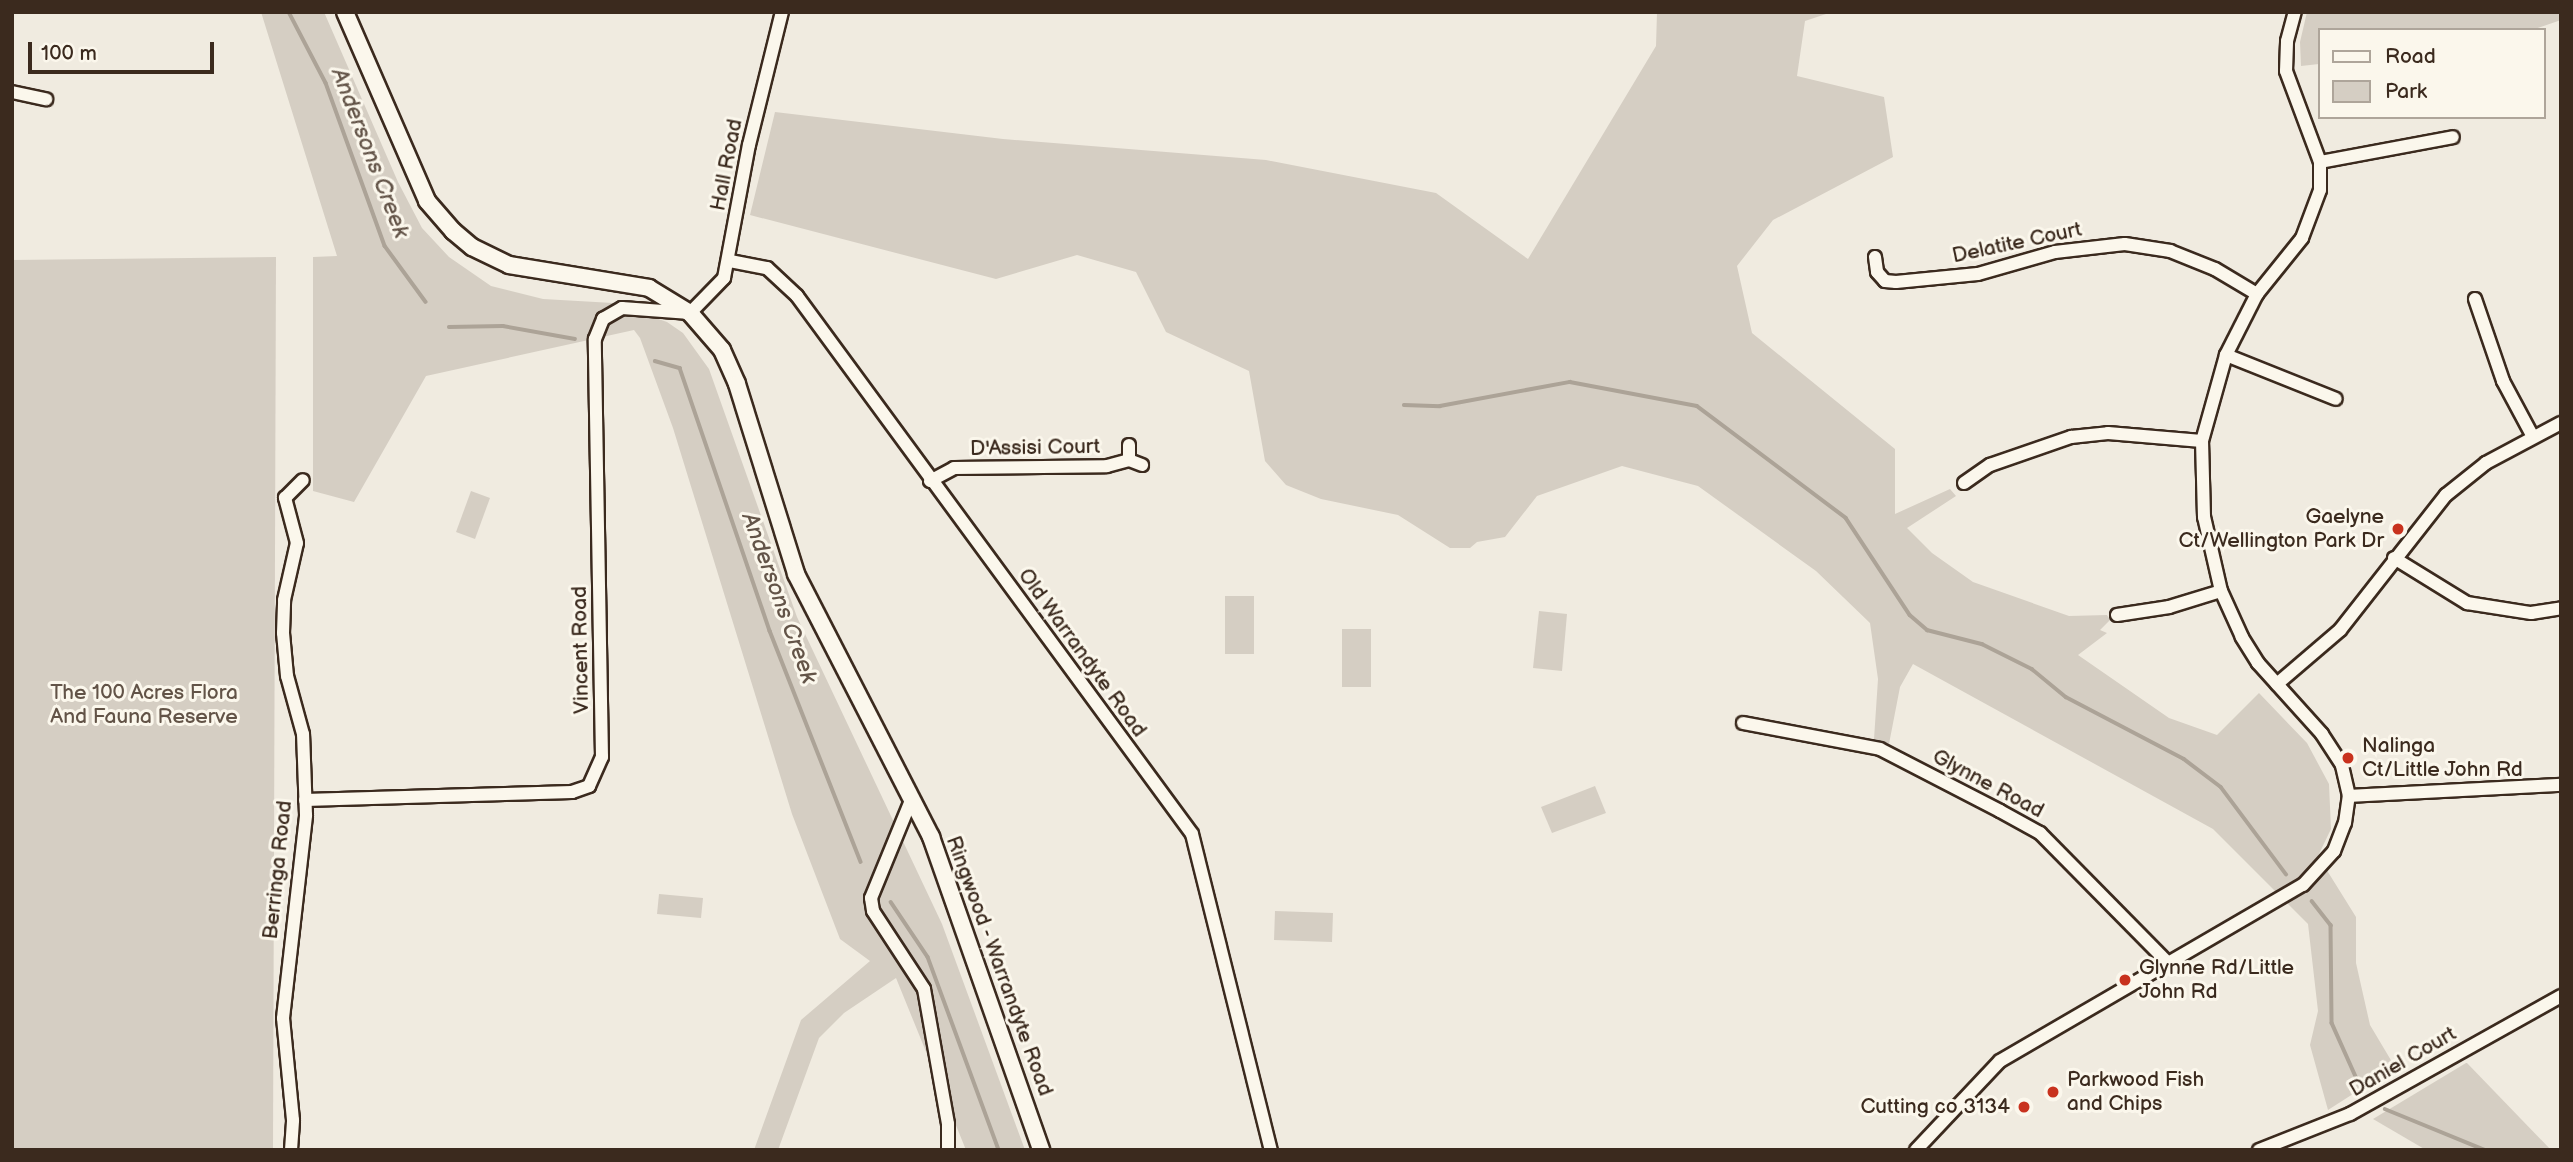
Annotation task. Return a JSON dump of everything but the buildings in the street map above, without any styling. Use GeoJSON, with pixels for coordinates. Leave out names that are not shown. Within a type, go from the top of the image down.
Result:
{"type":"FeatureCollection","features":[{"type":"Feature","properties":{"kind":"main road","name":"Ringwood - Warrandyte Road"},"geometry":{"type":"LineString","coordinates":[[345,12],[427,201],[453,231],[472,247],[509,265],[649,288],[690,313],[722,350],[737,384],[778,526],[811,611],[912,798],[948,878],[1041,1150]]}},
{"type":"Feature","properties":{"kind":"street","name":"Hall Road"},"geometry":{"type":"LineString","coordinates":[[690,313],[724,278],[730,261],[749,145],[782,12]]}},
{"type":"Feature","properties":{"kind":"street"},"geometry":{"type":"LineString","coordinates":[[1916,1150],[1986,1071],[2303,885],[2334,851],[2349,796],[2342,765],[2322,734],[2258,663],[2221,591],[2204,517],[2202,440],[2226,355],[2257,294],[2289,257],[2312,218],[2320,190],[2320,162],[2286,71],[2287,41],[2295,12]]}},
{"type":"Feature","properties":{"kind":"street"},"geometry":{"type":"LineString","coordinates":[[12,92],[46,99]]}},
{"type":"Feature","properties":{"kind":"street"},"geometry":{"type":"LineString","coordinates":[[2320,162],[2453,137]]}},
{"type":"Feature","properties":{"kind":"street","name":"Delatite Court"},"geometry":{"type":"LineString","coordinates":[[1875,257],[1877,272],[1885,281],[1896,282],[1978,274],[2067,249],[2125,244],[2170,251],[2215,269],[2257,294]]}},
{"type":"Feature","properties":{"kind":"street","name":"Old Warrandyte Road"},"geometry":{"type":"LineString","coordinates":[[730,261],[767,268],[797,296],[930,481],[1192,834],[1271,1150]]}},
{"type":"Feature","properties":{"kind":"street"},"geometry":{"type":"LineString","coordinates":[[2475,299],[2503,381],[2532,435]]}},
{"type":"Feature","properties":{"kind":"street","name":"Vincent Road"},"geometry":{"type":"LineString","coordinates":[[305,800],[572,792],[589,786],[602,757],[595,339],[603,319],[622,308],[690,313]]}},
{"type":"Feature","properties":{"kind":"street"},"geometry":{"type":"LineString","coordinates":[[2226,355],[2336,399]]}},
{"type":"Feature","properties":{"kind":"street"},"geometry":{"type":"LineString","coordinates":[[2277,684],[2340,630],[2446,495],[2532,435],[2561,423]]}},
{"type":"Feature","properties":{"kind":"street"},"geometry":{"type":"LineString","coordinates":[[1964,483],[1990,465],[2071,437],[2108,433],[2202,440]]}},
{"type":"Feature","properties":{"kind":"street"},"geometry":{"type":"LineString","coordinates":[[1129,445],[1129,460]]}},
{"type":"Feature","properties":{"kind":"street","name":"D'Assisi Court"},"geometry":{"type":"LineString","coordinates":[[930,481],[954,468],[1107,466],[1129,460],[1142,465]]}},
{"type":"Feature","properties":{"kind":"street","name":"Berringa Road"},"geometry":{"type":"LineString","coordinates":[[291,1150],[293,1120],[283,1018],[305,800],[303,734],[287,676],[283,633],[284,600],[297,543],[285,498],[303,480]]}},
{"type":"Feature","properties":{"kind":"street"},"geometry":{"type":"LineString","coordinates":[[2394,558],[2467,603],[2520,613],[2561,608]]}},
{"type":"Feature","properties":{"kind":"street"},"geometry":{"type":"LineString","coordinates":[[2117,615],[2169,607],[2221,591]]}},
{"type":"Feature","properties":{"kind":"street","name":"Glynne Road"},"geometry":{"type":"LineString","coordinates":[[1743,723],[1880,749],[2000,810],[2040,833],[2168,963]]}},
{"type":"Feature","properties":{"kind":"street"},"geometry":{"type":"LineString","coordinates":[[2349,796],[2561,785]]}},
{"type":"Feature","properties":{"kind":"street"},"geometry":{"type":"LineString","coordinates":[[912,798],[871,898],[873,911],[924,989],[948,1124],[948,1150]]}},
{"type":"Feature","properties":{"kind":"street","name":"Daniel Court"},"geometry":{"type":"LineString","coordinates":[[2259,1150],[2350,1114],[2561,996]]}},
{"type":"Feature","properties":{"kind":"green space"},"geometry":{"type":"Polygon","coordinates":[[[261,12],[324,12],[398,182],[422,228],[449,257],[491,286],[543,299],[613,303],[667,322],[683,333],[709,369],[797,617],[942,924],[1025,1150],[966,1150],[896,978],[844,1013],[819,1038],[778,1150],[754,1150],[801,1020],[870,961],[840,939],[792,814],[673,428],[640,338],[634,330],[426,376],[354,502],[313,491],[313,257],[337,256],[261,12]]]}},
{"type":"Feature","properties":{"kind":"green space"},"geometry":{"type":"Polygon","coordinates":[[[1657,12],[1832,12],[1805,21],[1797,76],[1884,97],[1893,157],[1773,220],[1737,266],[1752,333],[1895,449],[1895,514],[1950,489],[1956,496],[1907,528],[1932,553],[1973,582],[2069,616],[2107,615],[2110,620],[2100,630],[2107,633],[2078,655],[2169,718],[2217,735],[2259,693],[2307,743],[2329,784],[2331,829],[2318,856],[2356,917],[2356,963],[2370,1025],[2395,1067],[2328,1110],[2310,1045],[2318,1011],[2308,924],[2213,829],[1913,664],[1900,687],[1889,744],[1874,739],[1878,679],[1870,623],[1816,571],[1698,486],[1622,466],[1537,496],[1505,537],[1477,542],[1470,548],[1450,548],[1398,515],[1321,499],[1286,485],[1265,461],[1249,371],[1166,332],[1136,272],[1077,255],[996,279],[750,215],[775,112],[1003,139],[1266,160],[1436,193],[1528,259],[1656,46],[1657,12]]]}},
{"type":"Feature","properties":{"kind":"green space"},"geometry":{"type":"Polygon","coordinates":[[[2307,12],[2561,12],[2561,20],[2538,28],[2318,28],[2318,64],[2301,66],[2300,42],[2307,12]]]}},
{"type":"Feature","properties":{"kind":"green space","name":"The 100 Acres Flora And Fauna Reserve"},"geometry":{"type":"Polygon","coordinates":[[[276,257],[273,1150],[12,1150],[12,260],[276,257]]]}},
{"type":"Feature","properties":{"kind":"green space"},"geometry":{"type":"Polygon","coordinates":[[[471,491],[490,498],[475,539],[456,532],[471,491]]]}},
{"type":"Feature","properties":{"kind":"green space"},"geometry":{"type":"Polygon","coordinates":[[[1225,596],[1254,596],[1254,654],[1225,654],[1225,596]]]}},
{"type":"Feature","properties":{"kind":"green space"},"geometry":{"type":"Polygon","coordinates":[[[1539,611],[1567,614],[1562,671],[1533,668],[1539,611]]]}},
{"type":"Feature","properties":{"kind":"green space"},"geometry":{"type":"Polygon","coordinates":[[[1342,629],[1371,629],[1371,687],[1342,687],[1342,629]]]}},
{"type":"Feature","properties":{"kind":"green space"},"geometry":{"type":"Polygon","coordinates":[[[1595,786],[1606,813],[1552,833],[1541,807],[1595,786]]]}},
{"type":"Feature","properties":{"kind":"green space"},"geometry":{"type":"Polygon","coordinates":[[[659,894],[703,898],[701,918],[657,914],[659,894]]]}},
{"type":"Feature","properties":{"kind":"green space"},"geometry":{"type":"Polygon","coordinates":[[[1275,911],[1333,913],[1332,942],[1274,940],[1275,911]]]}},
{"type":"Feature","properties":{"kind":"green space"},"geometry":{"type":"Polygon","coordinates":[[[2467,1063],[2551,1150],[2426,1150],[2373,1119],[2467,1063]]]}},
{"type":"Feature","properties":{"kind":"waterway","name":"Andersons Creek"},"geometry":{"type":"LineString","coordinates":[[289,12],[326,83],[385,246],[426,302]]}},
{"type":"Feature","properties":{"kind":"waterway","name":"Andersons Creek"},"geometry":{"type":"LineString","coordinates":[[449,327],[503,326],[575,339]]}},
{"type":"Feature","properties":{"kind":"waterway","name":"Andersons Creek"},"geometry":{"type":"LineString","coordinates":[[655,361],[680,368],[770,631],[861,862]]}},
{"type":"Feature","properties":{"kind":"waterway"},"geometry":{"type":"LineString","coordinates":[[1404,405],[1440,406],[1570,382],[1697,406],[1846,518],[1910,615],[1927,630],[1982,644],[2032,669],[2066,697],[2184,759],[2221,787],[2286,874]]}},
{"type":"Feature","properties":{"kind":"waterway","name":"Andersons Creek"},"geometry":{"type":"LineString","coordinates":[[2312,901],[2331,925],[2332,1023],[2358,1081]]}},
{"type":"Feature","properties":{"kind":"waterway","name":"Andersons Creek"},"geometry":{"type":"LineString","coordinates":[[891,902],[928,957],[999,1150]]}},
{"type":"Feature","properties":{"kind":"waterway"},"geometry":{"type":"LineString","coordinates":[[2385,1109],[2485,1150]]}},
{"type":"Feature","properties":{"kind":"place","name":"Gaelyne Ct/Wellington Park Dr"},"geometry":{"type":"Point","coordinates":[2398,529]}},
{"type":"Feature","properties":{"kind":"place","name":"Nalinga Ct/Little John Rd"},"geometry":{"type":"Point","coordinates":[2348,758]}},
{"type":"Feature","properties":{"kind":"place","name":"Glynne Rd/Little John Rd"},"geometry":{"type":"Point","coordinates":[2125,980]}},
{"type":"Feature","properties":{"kind":"place","name":"Parkwood Fish and Chips"},"geometry":{"type":"Point","coordinates":[2053,1092]}},
{"type":"Feature","properties":{"kind":"place","name":"Cutting co 3134"},"geometry":{"type":"Point","coordinates":[2024,1107]}}]}
